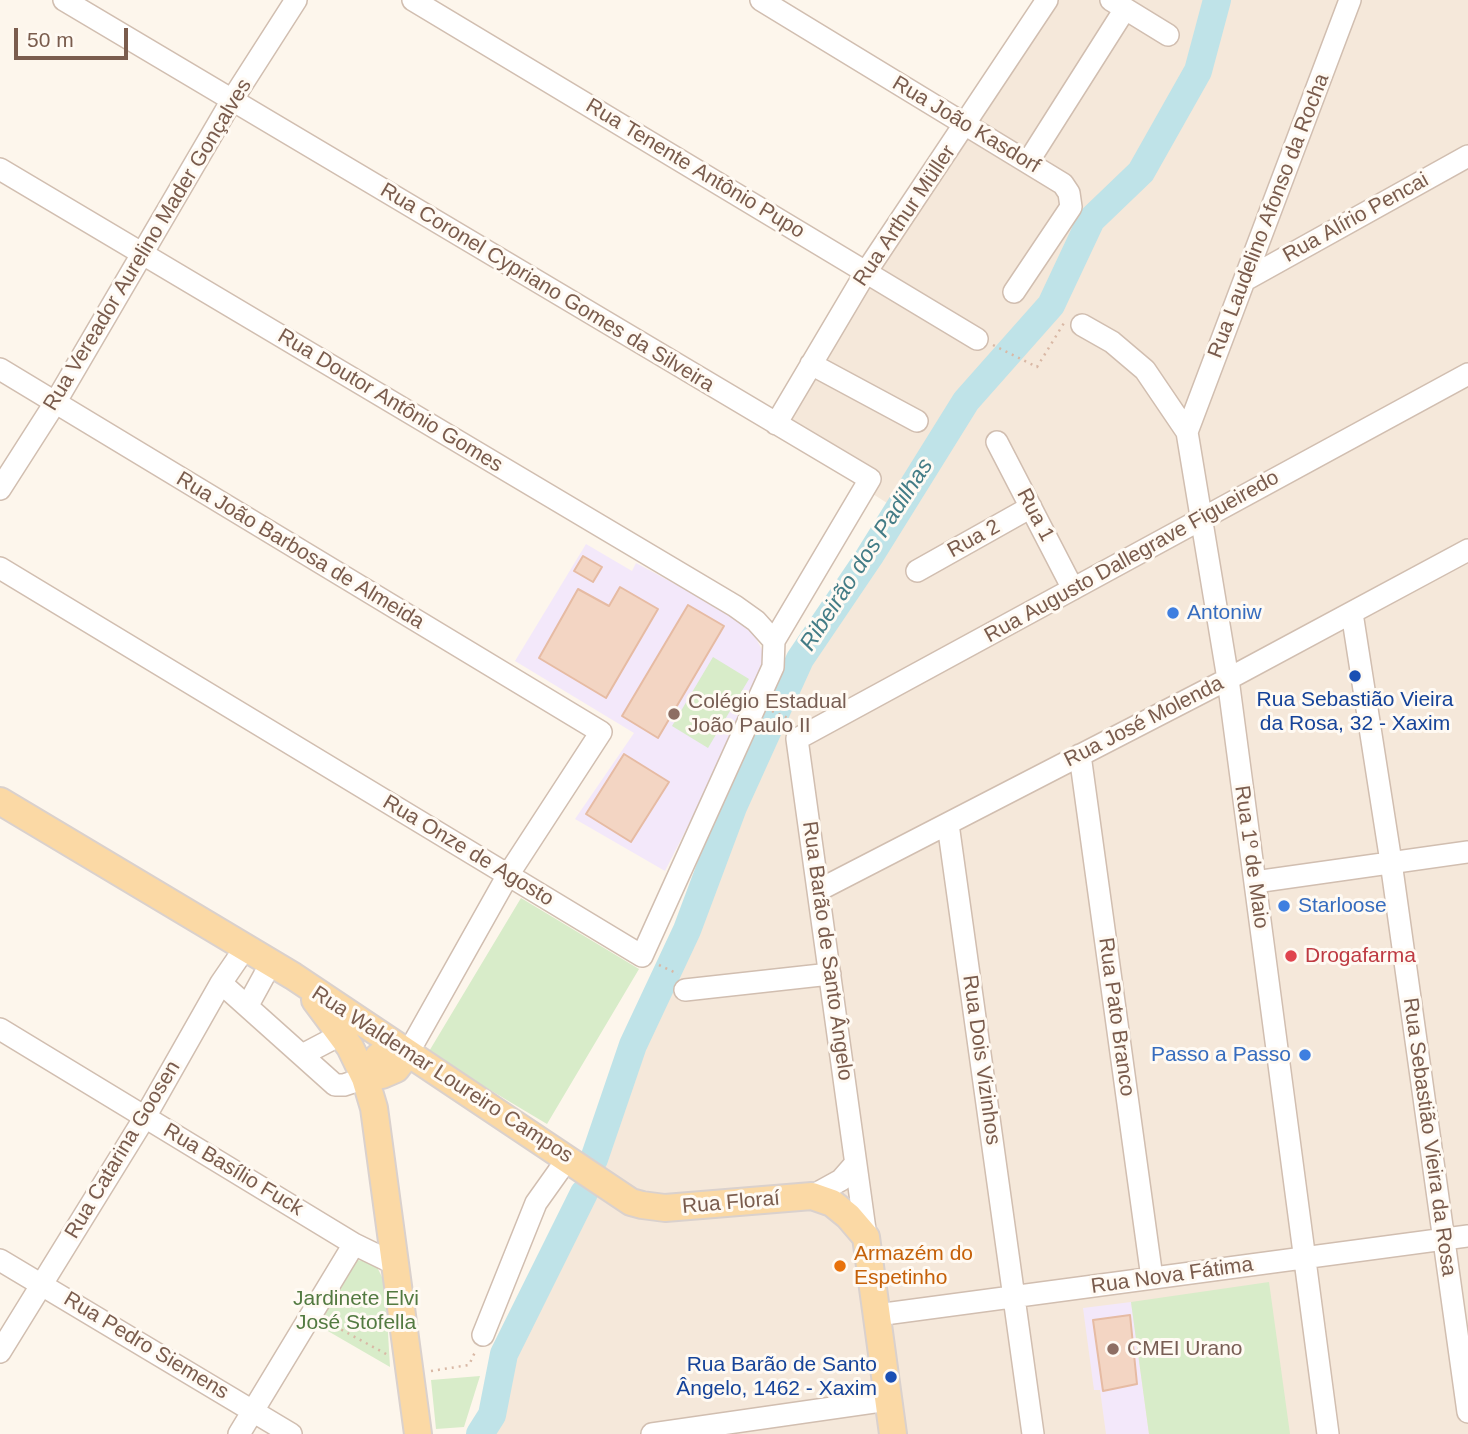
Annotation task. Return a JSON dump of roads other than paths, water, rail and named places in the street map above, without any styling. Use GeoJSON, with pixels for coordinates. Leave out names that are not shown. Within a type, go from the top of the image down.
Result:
{"type":"FeatureCollection","features":[{"type":"Feature","properties":{"kind":"main road","name":"Rua Waldemar Loureiro Campos"},"geometry":{"type":"LineString","coordinates":[[0,801],[282,970],[590,1173]]}},
{"type":"Feature","properties":{"kind":"main road","name":"Rua Waldemar Loureiro Campos"},"geometry":{"type":"LineString","coordinates":[[282,970],[342,1034],[365,1078],[377,1127],[418,1434]]}},
{"type":"Feature","properties":{"kind":"main road"},"geometry":{"type":"LineString","coordinates":[[365,1078],[383,1075],[396,1069],[408,1053]]}},
{"type":"Feature","properties":{"kind":"main road","name":"Rua Floraí"},"geometry":{"type":"LineString","coordinates":[[590,1173],[620,1196],[654,1208],[812,1196]]}},
{"type":"Feature","properties":{"kind":"main road"},"geometry":{"type":"LineString","coordinates":[[812,1196],[832,1203],[848,1216],[866,1237]]}},
{"type":"Feature","properties":{"kind":"main road","name":"Rua Barão de Santo Ângelo"},"geometry":{"type":"LineString","coordinates":[[866,1237],[893,1434]]}},
{"type":"Feature","properties":{"kind":"street","name":"Rua Coronel Cypriano Gomes da Silveira"},"geometry":{"type":"LineString","coordinates":[[64,0],[870,479],[774,641]]}},
{"type":"Feature","properties":{"kind":"street","name":"Rua Vereador Aurelino Mader Gonçalves"},"geometry":{"type":"LineString","coordinates":[[0,489],[55,403],[232,100],[296,0]]}},
{"type":"Feature","properties":{"kind":"street","name":"Rua Tenente Antônio Pupo"},"geometry":{"type":"LineString","coordinates":[[413,0],[983,341]]}},
{"type":"Feature","properties":{"kind":"street","name":"Rua João Kasdorf"},"geometry":{"type":"LineString","coordinates":[[761,0],[1063,184],[1069,193],[1071,207],[1014,292]]}},
{"type":"Feature","properties":{"kind":"street","name":"Rua Arthur Müller"},"geometry":{"type":"LineString","coordinates":[[776,424],[866,272],[1047,0]]}},
{"type":"Feature","properties":{"kind":"street","name":"Rua Laudelino Afonso da Rocha"},"geometry":{"type":"LineString","coordinates":[[1187,432],[1351,0]]}},
{"type":"Feature","properties":{"kind":"street"},"geometry":{"type":"LineString","coordinates":[[1028,163],[1118,4],[1168,35]]}},
{"type":"Feature","properties":{"kind":"street","name":"Rua Alírio Pencai"},"geometry":{"type":"LineString","coordinates":[[1245,280],[1468,156]]}},
{"type":"Feature","properties":{"kind":"street","name":"Rua Doutor Antônio Gomes"},"geometry":{"type":"LineString","coordinates":[[0,169],[735,606],[756,621],[774,641]]}},
{"type":"Feature","properties":{"kind":"street","name":"Rua 1º de Maio"},"geometry":{"type":"LineString","coordinates":[[1082,325],[1112,342],[1145,370],[1187,432],[1228,679],[1328,1434]]}},
{"type":"Feature","properties":{"kind":"street"},"geometry":{"type":"LineString","coordinates":[[811,364],[918,421]]}},
{"type":"Feature","properties":{"kind":"street","name":"Rua João Barbosa de Almeida"},"geometry":{"type":"LineString","coordinates":[[0,369],[601,732],[508,874]]}},
{"type":"Feature","properties":{"kind":"street","name":"Rua Augusto Dallegrave Figueiredo"},"geometry":{"type":"LineString","coordinates":[[797,739],[1468,374]]}},
{"type":"Feature","properties":{"kind":"street","name":"Rua 1"},"geometry":{"type":"LineString","coordinates":[[997,442],[1073,589]]}},
{"type":"Feature","properties":{"kind":"street","name":"Rua 2"},"geometry":{"type":"LineString","coordinates":[[917,571],[1031,507]]}},
{"type":"Feature","properties":{"kind":"street","name":"Rua José Molenda"},"geometry":{"type":"LineString","coordinates":[[819,890],[1228,679],[1468,550]]}},
{"type":"Feature","properties":{"kind":"street","name":"Rua Onze de Agosto"},"geometry":{"type":"LineString","coordinates":[[0,568],[642,956],[773,667],[774,641]]}},
{"type":"Feature","properties":{"kind":"street","name":"Rua Sebastião Vieira da Rosa"},"geometry":{"type":"LineString","coordinates":[[1352,613],[1391,862],[1468,1412]]}},
{"type":"Feature","properties":{"kind":"street","name":"Rua Barão de Santo Ângelo"},"geometry":{"type":"LineString","coordinates":[[797,739],[866,1237]]}},
{"type":"Feature","properties":{"kind":"street","name":"Rua Pato Branco"},"geometry":{"type":"LineString","coordinates":[[1080,755],[1152,1278]]}},
{"type":"Feature","properties":{"kind":"street","name":"Rua Dois Vizinhos"},"geometry":{"type":"LineString","coordinates":[[948,824],[1033,1434]]}},
{"type":"Feature","properties":{"kind":"street"},"geometry":{"type":"LineString","coordinates":[[1255,882],[1468,852]]}},
{"type":"Feature","properties":{"kind":"street"},"geometry":{"type":"LineString","coordinates":[[408,1053],[508,874]]}},
{"type":"Feature","properties":{"kind":"street","name":"Rua Catarina Goosen"},"geometry":{"type":"LineString","coordinates":[[0,1352],[145,1117],[221,983],[245,948]]}},
{"type":"Feature","properties":{"kind":"street"},"geometry":{"type":"LineString","coordinates":[[248,1005],[282,970]]}},
{"type":"Feature","properties":{"kind":"street"},"geometry":{"type":"LineString","coordinates":[[682,982],[830,974]]}},
{"type":"Feature","properties":{"kind":"street"},"geometry":{"type":"LineString","coordinates":[[221,983],[335,1085],[365,1078]]}},
{"type":"Feature","properties":{"kind":"street","name":"Rua Basílio Fuck"},"geometry":{"type":"LineString","coordinates":[[0,1029],[354,1244],[396,1264]]}},
{"type":"Feature","properties":{"kind":"street"},"geometry":{"type":"LineString","coordinates":[[302,1055],[342,1034]]}},
{"type":"Feature","properties":{"kind":"street"},"geometry":{"type":"LineString","coordinates":[[482,1335],[536,1203],[568,1158]]}},
{"type":"Feature","properties":{"kind":"street"},"geometry":{"type":"LineString","coordinates":[[812,1196],[841,1180],[855,1164]]}},
{"type":"Feature","properties":{"kind":"street","name":"Rua Nova Fátima"},"geometry":{"type":"LineString","coordinates":[[877,1315],[1468,1236]]}},
{"type":"Feature","properties":{"kind":"street"},"geometry":{"type":"LineString","coordinates":[[239,1434],[354,1244]]}},
{"type":"Feature","properties":{"kind":"street","name":"Rua Pedro Siemens"},"geometry":{"type":"LineString","coordinates":[[0,1259],[291,1434]]}},
{"type":"Feature","properties":{"kind":"street"},"geometry":{"type":"LineString","coordinates":[[652,1434],[888,1400]]}},
{"type":"Feature","properties":{"kind":"waterway","name":"Ribeirão dos Padilhas"},"geometry":{"type":"LineString","coordinates":[[594,1159],[633,1045],[687,930],[733,807],[800,659],[869,557],[966,401],[1051,305],[1091,220],[1141,172],[1198,71],[1217,0]]}},
{"type":"Feature","properties":{"kind":"waterway","name":"Ribeirão dos Padilhas"},"geometry":{"type":"LineString","coordinates":[[480,1434],[492,1415],[504,1354],[584,1193]]}},
{"type":"Feature","properties":{"kind":"place","name":"Antoniw"},"geometry":{"type":"Point","coordinates":[1173,613]}},
{"type":"Feature","properties":{"kind":"place","name":"Rua Sebastião Vieira da Rosa, 32 - Xaxim"},"geometry":{"type":"Point","coordinates":[1355,676]}},
{"type":"Feature","properties":{"kind":"place","name":"Colégio Estadual João Paulo II"},"geometry":{"type":"Point","coordinates":[674,714]}},
{"type":"Feature","properties":{"kind":"place","name":"Starloose"},"geometry":{"type":"Point","coordinates":[1284,906]}},
{"type":"Feature","properties":{"kind":"place","name":"Drogafarma"},"geometry":{"type":"Point","coordinates":[1291,956]}},
{"type":"Feature","properties":{"kind":"place","name":"Passo a Passo"},"geometry":{"type":"Point","coordinates":[1305,1055]}},
{"type":"Feature","properties":{"kind":"place","name":"Armazém do Espetinho"},"geometry":{"type":"Point","coordinates":[840,1266]}},
{"type":"Feature","properties":{"kind":"place","name":"CMEI Urano"},"geometry":{"type":"Point","coordinates":[1113,1349]}},
{"type":"Feature","properties":{"kind":"place","name":"Rua Barão de Santo Ângelo, 1462 - Xaxim"},"geometry":{"type":"Point","coordinates":[891,1377]}},
{"type":"Feature","properties":{"kind":"park label","name":"Jardinete Elvi José Stofella"},"geometry":{"type":"Point","coordinates":[356,1311]}}]}
